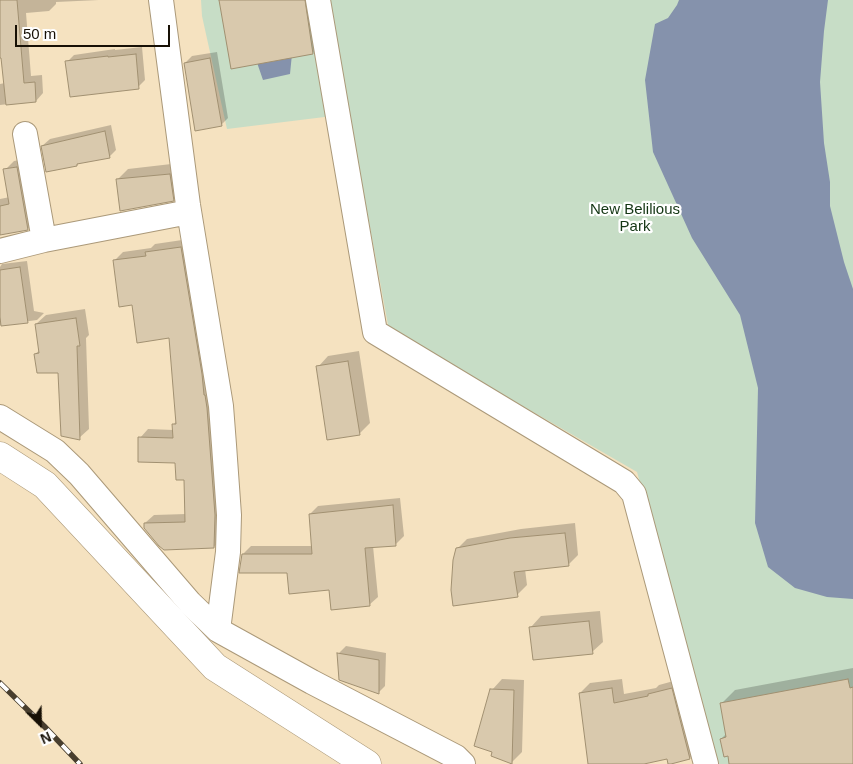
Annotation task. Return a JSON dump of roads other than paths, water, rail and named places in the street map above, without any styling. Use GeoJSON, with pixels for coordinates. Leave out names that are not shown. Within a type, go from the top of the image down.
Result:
{"type":"FeatureCollection","features":[{"type":"Feature","properties":{"kind":"main road"},"geometry":{"type":"LineString","coordinates":[[0,456],[45,485],[215,667],[367,764]]}},
{"type":"Feature","properties":{"kind":"street"},"geometry":{"type":"LineString","coordinates":[[161,0],[189,212],[220,406],[227,478],[228,552],[218,630]]}},
{"type":"Feature","properties":{"kind":"street"},"geometry":{"type":"LineString","coordinates":[[318,0],[375,332],[624,482],[634,494],[706,764]]}},
{"type":"Feature","properties":{"kind":"street"},"geometry":{"type":"LineString","coordinates":[[25,134],[44,240]]}},
{"type":"Feature","properties":{"kind":"street"},"geometry":{"type":"LineString","coordinates":[[0,251],[44,240],[189,212]]}},
{"type":"Feature","properties":{"kind":"street"},"geometry":{"type":"LineString","coordinates":[[0,417],[54,451],[79,474],[190,604],[218,630],[312,682],[456,757],[463,764]]}},
{"type":"Feature","properties":{"kind":"water"},"geometry":{"type":"Polygon","coordinates":[[[679,0],[828,0],[820,82],[824,143],[830,182],[830,206],[853,289],[853,599],[827,597],[795,588],[768,567],[755,523],[758,388],[740,315],[692,238],[653,152],[645,80],[655,24],[668,18],[679,0]]]}},
{"type":"Feature","properties":{"kind":"water"},"geometry":{"type":"Polygon","coordinates":[[[295,24],[290,74],[263,80],[253,51],[295,24]]]}},
{"type":"Feature","properties":{"kind":"railway"},"geometry":{"type":"LineString","coordinates":[[0,683],[80,764]]}},
{"type":"Feature","properties":{"kind":"park label","name":"New Belilious Park"},"geometry":{"type":"Point","coordinates":[635,218]}}]}
